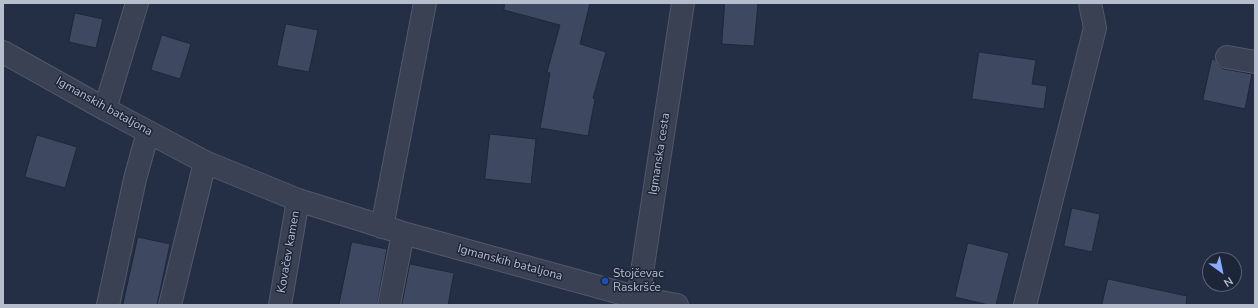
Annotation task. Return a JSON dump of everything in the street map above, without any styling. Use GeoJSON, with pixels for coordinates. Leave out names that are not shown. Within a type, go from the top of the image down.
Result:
{"type":"FeatureCollection","features":[{"type":"Feature","properties":{"kind":"street"},"geometry":{"type":"LineString","coordinates":[[105,109],[137,3]]}},
{"type":"Feature","properties":{"kind":"street"},"geometry":{"type":"LineString","coordinates":[[382,227],[425,3]]}},
{"type":"Feature","properties":{"kind":"street","name":"Igmanska cesta"},"geometry":{"type":"LineString","coordinates":[[638,301],[683,3]]}},
{"type":"Feature","properties":{"kind":"street"},"geometry":{"type":"LineString","coordinates":[[1025,305],[1095,28],[1090,3]]}},
{"type":"Feature","properties":{"kind":"street","name":"Igmanskih bataljona"},"geometry":{"type":"LineString","coordinates":[[3,52],[105,109],[205,162],[298,200],[382,227],[638,301],[677,305]]}},
{"type":"Feature","properties":{"kind":"street"},"geometry":{"type":"LineString","coordinates":[[1227,57],[1255,62]]}},
{"type":"Feature","properties":{"kind":"street"},"geometry":{"type":"LineString","coordinates":[[108,305],[135,179],[148,132]]}},
{"type":"Feature","properties":{"kind":"street"},"geometry":{"type":"LineString","coordinates":[[170,305],[205,162]]}},
{"type":"Feature","properties":{"kind":"street","name":"Kovačev kamen"},"geometry":{"type":"LineString","coordinates":[[280,305],[298,200]]}},
{"type":"Feature","properties":{"kind":"street"},"geometry":{"type":"LineString","coordinates":[[390,305],[403,233]]}},
{"type":"Feature","properties":{"kind":"building"},"geometry":{"type":"Polygon","coordinates":[[[505,3],[590,3],[580,44],[606,52],[593,98],[595,99],[588,136],[540,128],[550,73],[547,72],[560,25],[504,10],[505,3]]]}},
{"type":"Feature","properties":{"kind":"building"},"geometry":{"type":"Polygon","coordinates":[[[725,3],[758,3],[754,46],[722,44],[725,3]]]}},
{"type":"Feature","properties":{"kind":"building"},"geometry":{"type":"Polygon","coordinates":[[[75,13],[103,19],[96,48],[69,42],[75,13]]]}},
{"type":"Feature","properties":{"kind":"building"},"geometry":{"type":"Polygon","coordinates":[[[286,24],[318,30],[309,72],[277,66],[286,24]]]}},
{"type":"Feature","properties":{"kind":"building"},"geometry":{"type":"Polygon","coordinates":[[[162,35],[191,44],[180,79],[151,70],[162,35]]]}},
{"type":"Feature","properties":{"kind":"building"},"geometry":{"type":"Polygon","coordinates":[[[979,52],[1036,60],[1032,84],[1047,86],[1044,109],[972,99],[979,52]]]}},
{"type":"Feature","properties":{"kind":"building"},"geometry":{"type":"Polygon","coordinates":[[[1212,59],[1224,69],[1252,74],[1245,109],[1203,100],[1212,59]]]}},
{"type":"Feature","properties":{"kind":"building"},"geometry":{"type":"Polygon","coordinates":[[[490,134],[536,139],[531,184],[485,179],[490,134]]]}},
{"type":"Feature","properties":{"kind":"building"},"geometry":{"type":"Polygon","coordinates":[[[37,135],[77,147],[65,188],[25,177],[37,135]]]}},
{"type":"Feature","properties":{"kind":"building"},"geometry":{"type":"Polygon","coordinates":[[[1072,208],[1100,214],[1092,252],[1064,246],[1072,208]]]}},
{"type":"Feature","properties":{"kind":"building"},"geometry":{"type":"Polygon","coordinates":[[[138,237],[170,244],[157,305],[123,305],[138,237]]]}},
{"type":"Feature","properties":{"kind":"building"},"geometry":{"type":"Polygon","coordinates":[[[352,242],[387,249],[377,305],[339,305],[352,242]]]}},
{"type":"Feature","properties":{"kind":"building"},"geometry":{"type":"Polygon","coordinates":[[[968,243],[1009,253],[996,305],[989,305],[955,297],[968,243]]]}},
{"type":"Feature","properties":{"kind":"building"},"geometry":{"type":"Polygon","coordinates":[[[410,264],[454,273],[448,305],[402,305],[410,264]]]}},
{"type":"Feature","properties":{"kind":"building"},"geometry":{"type":"Polygon","coordinates":[[[1108,279],[1187,296],[1186,305],[1102,305],[1108,279]]]}},
{"type":"Feature","properties":{"kind":"place","name":"Stojčevac Raskršće"},"geometry":{"type":"Point","coordinates":[605,281]}}]}
